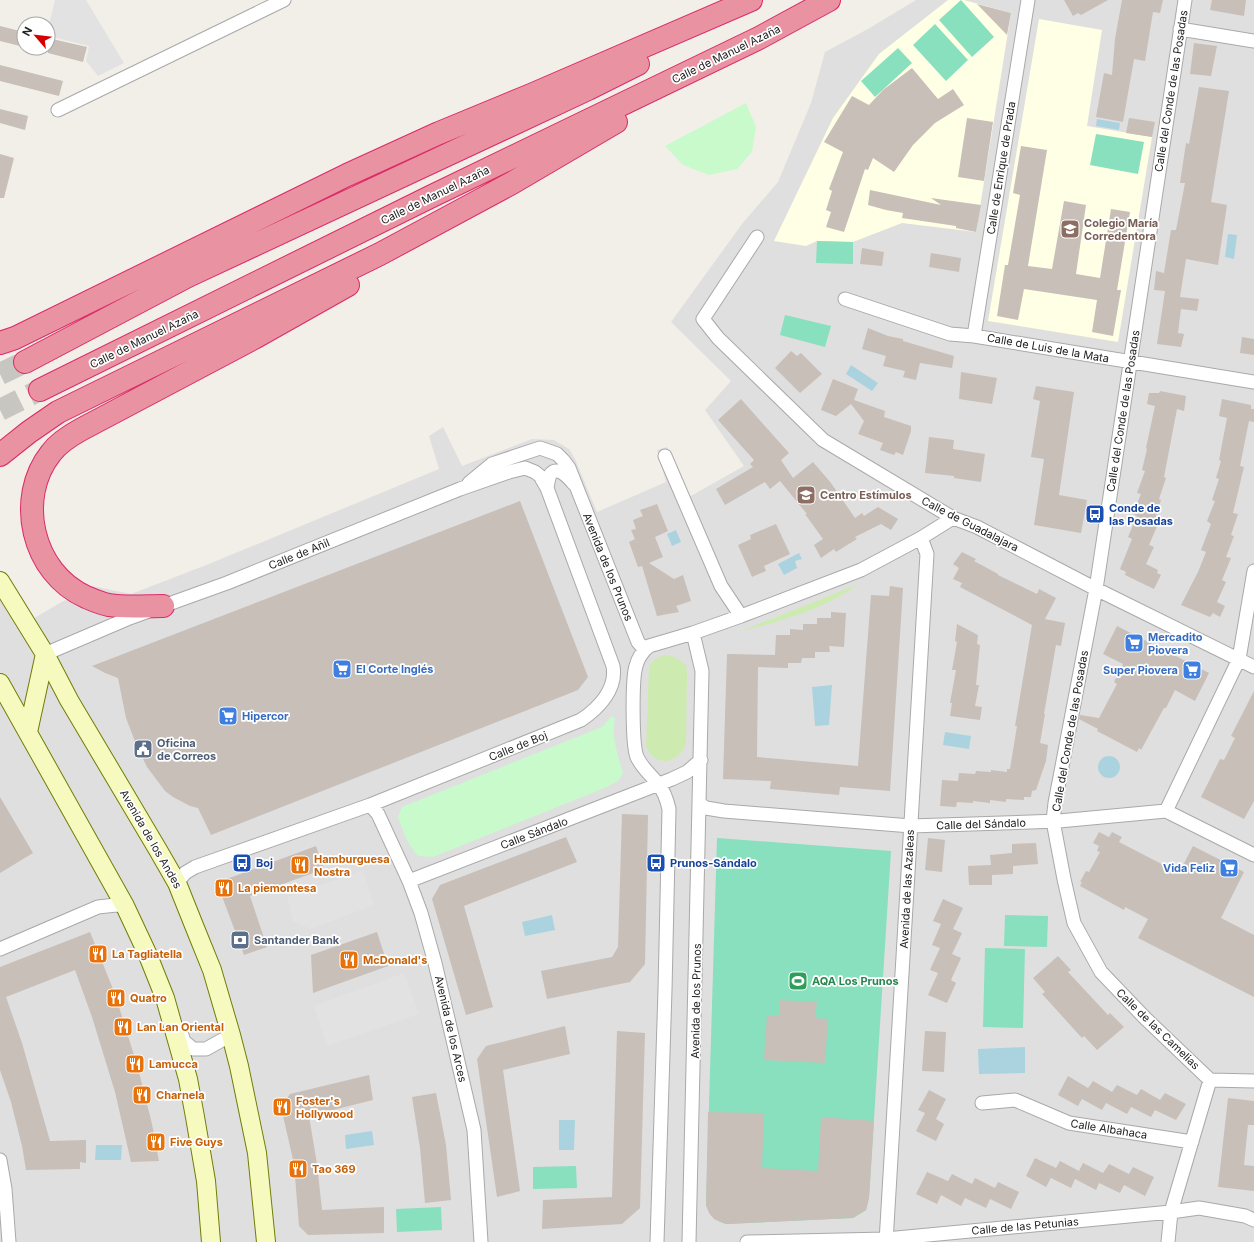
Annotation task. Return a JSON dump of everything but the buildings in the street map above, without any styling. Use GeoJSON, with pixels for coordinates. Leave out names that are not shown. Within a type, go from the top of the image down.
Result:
{"type":"FeatureCollection","features":[{"type":"Feature","properties":{"kind":"highway"},"geometry":{"type":"LineString","coordinates":[[0,343],[15,338],[340,179],[432,136],[538,92],[750,0]]}},
{"type":"Feature","properties":{"kind":"highway"},"geometry":{"type":"LineString","coordinates":[[25,362],[188,276],[588,89],[762,0]]}},
{"type":"Feature","properties":{"kind":"highway","name":"Calle de Manuel Azaña"},"geometry":{"type":"LineString","coordinates":[[40,390],[430,197],[759,38],[829,0]]}},
{"type":"Feature","properties":{"kind":"highway"},"geometry":{"type":"LineString","coordinates":[[164,606],[108,605],[85,597],[63,581],[49,566],[39,548],[34,529],[32,510],[33,490],[40,470],[52,452],[67,438],[82,429],[254,338],[370,272],[512,183],[759,38]]}},
{"type":"Feature","properties":{"kind":"highway"},"geometry":{"type":"LineString","coordinates":[[0,455],[29,432],[58,412],[380,254],[512,183]]}},
{"type":"Feature","properties":{"kind":"main road","name":"Avenida de los Andes"},"geometry":{"type":"LineString","coordinates":[[0,581],[45,654],[69,700],[177,883],[212,970],[231,1035],[257,1153],[266,1242]]}},
{"type":"Feature","properties":{"kind":"main road"},"geometry":{"type":"LineString","coordinates":[[28,732],[45,654]]}},
{"type":"Feature","properties":{"kind":"main road"},"geometry":{"type":"LineString","coordinates":[[0,683],[125,906],[147,953],[165,998],[188,1079],[206,1181],[212,1242]]}},
{"type":"Feature","properties":{"kind":"street"},"geometry":{"type":"LineString","coordinates":[[58,110],[284,0]]}},
{"type":"Feature","properties":{"kind":"street","name":"Calle de Enrique de Prada"},"geometry":{"type":"LineString","coordinates":[[974,336],[1028,0]]}},
{"type":"Feature","properties":{"kind":"street","name":"Calle del Conde de las Posadas"},"geometry":{"type":"LineString","coordinates":[[1053,821],[1096,589],[1185,0]]}},
{"type":"Feature","properties":{"kind":"street"},"geometry":{"type":"LineString","coordinates":[[1180,29],[1254,41]]}},
{"type":"Feature","properties":{"kind":"street","name":"Calle de Guadalajara"},"geometry":{"type":"LineString","coordinates":[[757,237],[703,319],[718,338],[823,440],[953,518],[977,527],[1096,589],[1254,667]]}},
{"type":"Feature","properties":{"kind":"street","name":"Calle de Luis de la Mata"},"geometry":{"type":"LineString","coordinates":[[846,299],[950,334],[974,336],[1254,382]]}},
{"type":"Feature","properties":{"kind":"street","name":"Avenida de los Prunos"},"geometry":{"type":"LineString","coordinates":[[460,489],[492,464],[540,448],[556,454],[563,460],[569,468],[638,642],[644,649]]}},
{"type":"Feature","properties":{"kind":"street"},"geometry":{"type":"LineString","coordinates":[[665,456],[721,586],[741,616]]}},
{"type":"Feature","properties":{"kind":"street","name":"Calle de Añil"},"geometry":{"type":"LineString","coordinates":[[45,654],[127,619],[227,583],[460,489],[509,472],[525,468],[540,476],[547,488]]}},
{"type":"Feature","properties":{"kind":"street"},"geometry":{"type":"LineString","coordinates":[[547,488],[550,476],[554,472],[558,471],[565,474],[575,485]]}},
{"type":"Feature","properties":{"kind":"street","name":"Calle de Boj"},"geometry":{"type":"LineString","coordinates":[[177,883],[185,873],[195,867],[370,805],[581,720],[592,713],[608,692],[614,675],[613,666],[547,488]]}},
{"type":"Feature","properties":{"kind":"street"},"geometry":{"type":"LineString","coordinates":[[657,1242],[665,990],[668,809],[667,802],[658,784],[643,768],[634,751],[634,674],[638,660],[644,649],[649,646],[693,633],[741,616],[861,570],[921,538],[953,518]]}},
{"type":"Feature","properties":{"kind":"street","name":"Avenida de las Azaleas"},"geometry":{"type":"LineString","coordinates":[[886,1240],[927,554],[921,538]]}},
{"type":"Feature","properties":{"kind":"street"},"geometry":{"type":"LineString","coordinates":[[1254,571],[1239,660],[1166,811],[1254,855]]}},
{"type":"Feature","properties":{"kind":"street","name":"Avenida de los Prunos"},"geometry":{"type":"LineString","coordinates":[[689,1242],[702,671],[693,633]]}},
{"type":"Feature","properties":{"kind":"street"},"geometry":{"type":"LineString","coordinates":[[658,784],[687,772],[701,760]]}},
{"type":"Feature","properties":{"kind":"street","name":"Calle Sándalo"},"geometry":{"type":"LineString","coordinates":[[409,882],[658,784]]}},
{"type":"Feature","properties":{"kind":"street","name":"Calle del Sándalo"},"geometry":{"type":"LineString","coordinates":[[700,804],[706,808],[724,811],[911,826],[1053,821],[1166,811]]}},
{"type":"Feature","properties":{"kind":"street","name":"Avenida de los Arces"},"geometry":{"type":"LineString","coordinates":[[370,805],[378,814],[409,882],[435,963],[474,1130],[481,1242]]}},
{"type":"Feature","properties":{"kind":"street","name":"Calle de las Camelias"},"geometry":{"type":"LineString","coordinates":[[1053,821],[1074,923],[1101,972],[1144,1017],[1210,1080]]}},
{"type":"Feature","properties":{"kind":"street"},"geometry":{"type":"LineString","coordinates":[[0,949],[98,907],[116,905],[125,906]]}},
{"type":"Feature","properties":{"kind":"street"},"geometry":{"type":"LineString","coordinates":[[165,998],[172,1006],[184,1041],[193,1049],[206,1049],[231,1035]]}},
{"type":"Feature","properties":{"kind":"street"},"geometry":{"type":"LineString","coordinates":[[1168,1242],[1171,1212],[1210,1080],[1254,1081]]}},
{"type":"Feature","properties":{"kind":"street","name":"Calle Albahaca"},"geometry":{"type":"LineString","coordinates":[[982,1103],[1015,1100],[1069,1123],[1192,1142]]}},
{"type":"Feature","properties":{"kind":"street"},"geometry":{"type":"LineString","coordinates":[[0,1160],[6,1189],[9,1242]]}},
{"type":"Feature","properties":{"kind":"street","name":"Calle de las Petunias"},"geometry":{"type":"LineString","coordinates":[[747,1242],[886,1240],[1199,1208],[1245,1216],[1254,1220]]}},
{"type":"Feature","properties":{"kind":"shaded area"},"geometry":{"type":"Polygon","coordinates":[[[55,0],[86,0],[124,63],[98,76],[86,61],[89,46],[56,38],[56,16],[51,16],[55,0]]]}},
{"type":"Feature","properties":{"kind":"shaded area"},"geometry":{"type":"Polygon","coordinates":[[[916,0],[1254,0],[1254,1242],[0,1242],[0,575],[26,623],[92,586],[131,594],[209,564],[439,469],[429,436],[443,427],[462,466],[532,439],[554,440],[569,449],[575,459],[597,512],[666,482],[657,450],[667,447],[689,497],[744,466],[705,410],[731,381],[671,322],[742,224],[778,182],[811,103],[825,52],[868,29],[916,0]]]}},
{"type":"Feature","properties":{"kind":"shaded area"},"geometry":{"type":"Polygon","coordinates":[[[948,0],[964,0],[1011,13],[976,232],[902,223],[853,242],[817,241],[806,246],[774,241],[833,118],[879,54],[948,0]]]}},
{"type":"Feature","properties":{"kind":"shaded area","name":"Colegio María Corredentora"},"geometry":{"type":"Polygon","coordinates":[[[1039,19],[1102,30],[1087,126],[1152,137],[1118,342],[988,321],[1039,19]]]}},
{"type":"Feature","properties":{"kind":"shaded area"},"geometry":{"type":"Polygon","coordinates":[[[363,870],[374,905],[310,929],[293,921],[287,897],[363,870]]]}},
{"type":"Feature","properties":{"kind":"shaded area"},"geometry":{"type":"Polygon","coordinates":[[[404,973],[419,1014],[327,1046],[314,1006],[404,973]]]}},
{"type":"Feature","properties":{"kind":"green space"},"geometry":{"type":"Polygon","coordinates":[[[961,0],[994,37],[972,57],[939,20],[961,0]]]}},
{"type":"Feature","properties":{"kind":"green space"},"geometry":{"type":"Polygon","coordinates":[[[935,24],[968,60],[946,81],[913,45],[935,24]]]}},
{"type":"Feature","properties":{"kind":"green space"},"geometry":{"type":"Polygon","coordinates":[[[898,48],[912,63],[875,97],[861,81],[898,48]]]}},
{"type":"Feature","properties":{"kind":"green space"},"geometry":{"type":"Polygon","coordinates":[[[746,103],[756,127],[752,152],[737,169],[709,175],[683,165],[665,146],[746,103]]]}},
{"type":"Feature","properties":{"kind":"green space"},"geometry":{"type":"Polygon","coordinates":[[[1096,134],[1144,142],[1138,174],[1090,165],[1096,134]]]}},
{"type":"Feature","properties":{"kind":"green space"},"geometry":{"type":"Polygon","coordinates":[[[817,241],[853,242],[853,264],[816,263],[817,241]]]}},
{"type":"Feature","properties":{"kind":"green space"},"geometry":{"type":"Polygon","coordinates":[[[785,315],[831,326],[825,347],[780,335],[785,315]]]}},
{"type":"Feature","properties":{"kind":"green space"},"geometry":{"type":"Polygon","coordinates":[[[859,584],[846,593],[803,613],[741,631],[859,584]]]}},
{"type":"Feature","properties":{"kind":"green space"},"geometry":{"type":"Polygon","coordinates":[[[663,655],[673,657],[681,661],[686,665],[687,673],[686,745],[677,756],[666,761],[655,758],[646,746],[649,666],[653,661],[663,655]]]}},
{"type":"Feature","properties":{"kind":"green space"},"geometry":{"type":"Polygon","coordinates":[[[612,716],[615,718],[614,739],[623,773],[619,780],[607,787],[433,857],[418,856],[411,847],[398,817],[402,807],[602,727],[612,716]]]}},
{"type":"Feature","properties":{"kind":"green space","name":"AQA Los Prunos"},"geometry":{"type":"Polygon","coordinates":[[[717,838],[891,851],[869,1198],[866,1210],[853,1218],[726,1224],[713,1217],[706,1205],[717,838]]]}},
{"type":"Feature","properties":{"kind":"green space"},"geometry":{"type":"Polygon","coordinates":[[[1005,915],[1048,916],[1047,947],[1004,946],[1005,915]]]}},
{"type":"Feature","properties":{"kind":"green space"},"geometry":{"type":"Polygon","coordinates":[[[985,948],[1025,949],[1023,1028],[983,1027],[985,948]]]}},
{"type":"Feature","properties":{"kind":"green space"},"geometry":{"type":"Polygon","coordinates":[[[576,1166],[577,1188],[533,1189],[533,1167],[576,1166]]]}},
{"type":"Feature","properties":{"kind":"green space"},"geometry":{"type":"Polygon","coordinates":[[[441,1207],[442,1230],[397,1232],[396,1209],[441,1207]]]}},
{"type":"Feature","properties":{"kind":"water"},"geometry":{"type":"Polygon","coordinates":[[[1097,119],[1120,123],[1119,130],[1096,126],[1097,119]]]}},
{"type":"Feature","properties":{"kind":"water"},"geometry":{"type":"Polygon","coordinates":[[[1228,234],[1237,235],[1234,259],[1225,257],[1228,234]]]}},
{"type":"Feature","properties":{"kind":"water"},"geometry":{"type":"Polygon","coordinates":[[[851,365],[878,383],[872,391],[846,374],[851,365]]]}},
{"type":"Feature","properties":{"kind":"water"},"geometry":{"type":"Polygon","coordinates":[[[676,530],[681,542],[672,546],[667,534],[676,530]]]}},
{"type":"Feature","properties":{"kind":"water"},"geometry":{"type":"Polygon","coordinates":[[[799,553],[802,559],[795,561],[797,568],[784,575],[778,564],[799,553]]]}},
{"type":"Feature","properties":{"kind":"water"},"geometry":{"type":"Polygon","coordinates":[[[832,685],[829,725],[815,726],[812,687],[832,685]]]}},
{"type":"Feature","properties":{"kind":"water"},"geometry":{"type":"Polygon","coordinates":[[[945,732],[971,736],[969,749],[943,745],[945,732]]]}},
{"type":"Feature","properties":{"kind":"water"},"geometry":{"type":"Polygon","coordinates":[[[1109,756],[1117,759],[1120,767],[1117,775],[1109,778],[1101,775],[1098,767],[1101,759],[1109,756]]]}},
{"type":"Feature","properties":{"kind":"water"},"geometry":{"type":"Polygon","coordinates":[[[552,915],[555,930],[525,936],[522,922],[552,915]]]}},
{"type":"Feature","properties":{"kind":"water"},"geometry":{"type":"Polygon","coordinates":[[[1025,1047],[1025,1073],[979,1074],[978,1049],[1025,1047]]]}},
{"type":"Feature","properties":{"kind":"water"},"geometry":{"type":"Polygon","coordinates":[[[559,1120],[575,1120],[574,1150],[559,1150],[559,1120]]]}},
{"type":"Feature","properties":{"kind":"water"},"geometry":{"type":"Polygon","coordinates":[[[372,1131],[374,1145],[346,1149],[345,1135],[372,1131]]]}},
{"type":"Feature","properties":{"kind":"water"},"geometry":{"type":"Polygon","coordinates":[[[96,1145],[122,1145],[121,1160],[95,1160],[96,1145]]]}},
{"type":"Feature","properties":{"kind":"tunnel"},"geometry":{"type":"LineString","coordinates":[[0,374],[25,362]]}},
{"type":"Feature","properties":{"kind":"tunnel"},"geometry":{"type":"LineString","coordinates":[[0,410],[40,390]]}},
{"type":"Feature","properties":{"kind":"place","name":"Colegio María Corredentora"},"geometry":{"type":"Point","coordinates":[1070,229]}},
{"type":"Feature","properties":{"kind":"place","name":"Centro Estímulos"},"geometry":{"type":"Point","coordinates":[806,495]}},
{"type":"Feature","properties":{"kind":"place","name":"Conde de las Posadas"},"geometry":{"type":"Point","coordinates":[1095,514]}},
{"type":"Feature","properties":{"kind":"place","name":"Mercadito Piovera"},"geometry":{"type":"Point","coordinates":[1134,643]}},
{"type":"Feature","properties":{"kind":"place","name":"El Corte Inglés"},"geometry":{"type":"Point","coordinates":[342,669]}},
{"type":"Feature","properties":{"kind":"place","name":"Super Piovera"},"geometry":{"type":"Point","coordinates":[1192,670]}},
{"type":"Feature","properties":{"kind":"place","name":"Hipercor"},"geometry":{"type":"Point","coordinates":[228,716]}},
{"type":"Feature","properties":{"kind":"place","name":"Oficina de Correos"},"geometry":{"type":"Point","coordinates":[143,749]}},
{"type":"Feature","properties":{"kind":"place","name":"Boj"},"geometry":{"type":"Point","coordinates":[242,863]}},
{"type":"Feature","properties":{"kind":"place","name":"Prunos-Sándalo"},"geometry":{"type":"Point","coordinates":[656,863]}},
{"type":"Feature","properties":{"kind":"place","name":"Hamburguesa Nostra"},"geometry":{"type":"Point","coordinates":[300,865]}},
{"type":"Feature","properties":{"kind":"place","name":"Vida Feliz"},"geometry":{"type":"Point","coordinates":[1229,868]}},
{"type":"Feature","properties":{"kind":"place","name":"La piemontesa"},"geometry":{"type":"Point","coordinates":[224,888]}},
{"type":"Feature","properties":{"kind":"place","name":"Santander Bank"},"geometry":{"type":"Point","coordinates":[240,940]}},
{"type":"Feature","properties":{"kind":"place","name":"La Tagliatella"},"geometry":{"type":"Point","coordinates":[98,954]}},
{"type":"Feature","properties":{"kind":"place","name":"McDonald's"},"geometry":{"type":"Point","coordinates":[349,960]}},
{"type":"Feature","properties":{"kind":"place","name":"AQA Los Prunos"},"geometry":{"type":"Point","coordinates":[798,981]}},
{"type":"Feature","properties":{"kind":"place","name":"Quatro"},"geometry":{"type":"Point","coordinates":[116,998]}},
{"type":"Feature","properties":{"kind":"place","name":"Lan Lan Oriental"},"geometry":{"type":"Point","coordinates":[123,1027]}},
{"type":"Feature","properties":{"kind":"place","name":"Lamucca"},"geometry":{"type":"Point","coordinates":[135,1064]}},
{"type":"Feature","properties":{"kind":"place","name":"Charnela"},"geometry":{"type":"Point","coordinates":[142,1095]}},
{"type":"Feature","properties":{"kind":"place","name":"Foster's Hollywood"},"geometry":{"type":"Point","coordinates":[282,1107]}},
{"type":"Feature","properties":{"kind":"place","name":"Five Guys"},"geometry":{"type":"Point","coordinates":[156,1142]}},
{"type":"Feature","properties":{"kind":"place","name":"Tao 369"},"geometry":{"type":"Point","coordinates":[298,1169]}}]}
